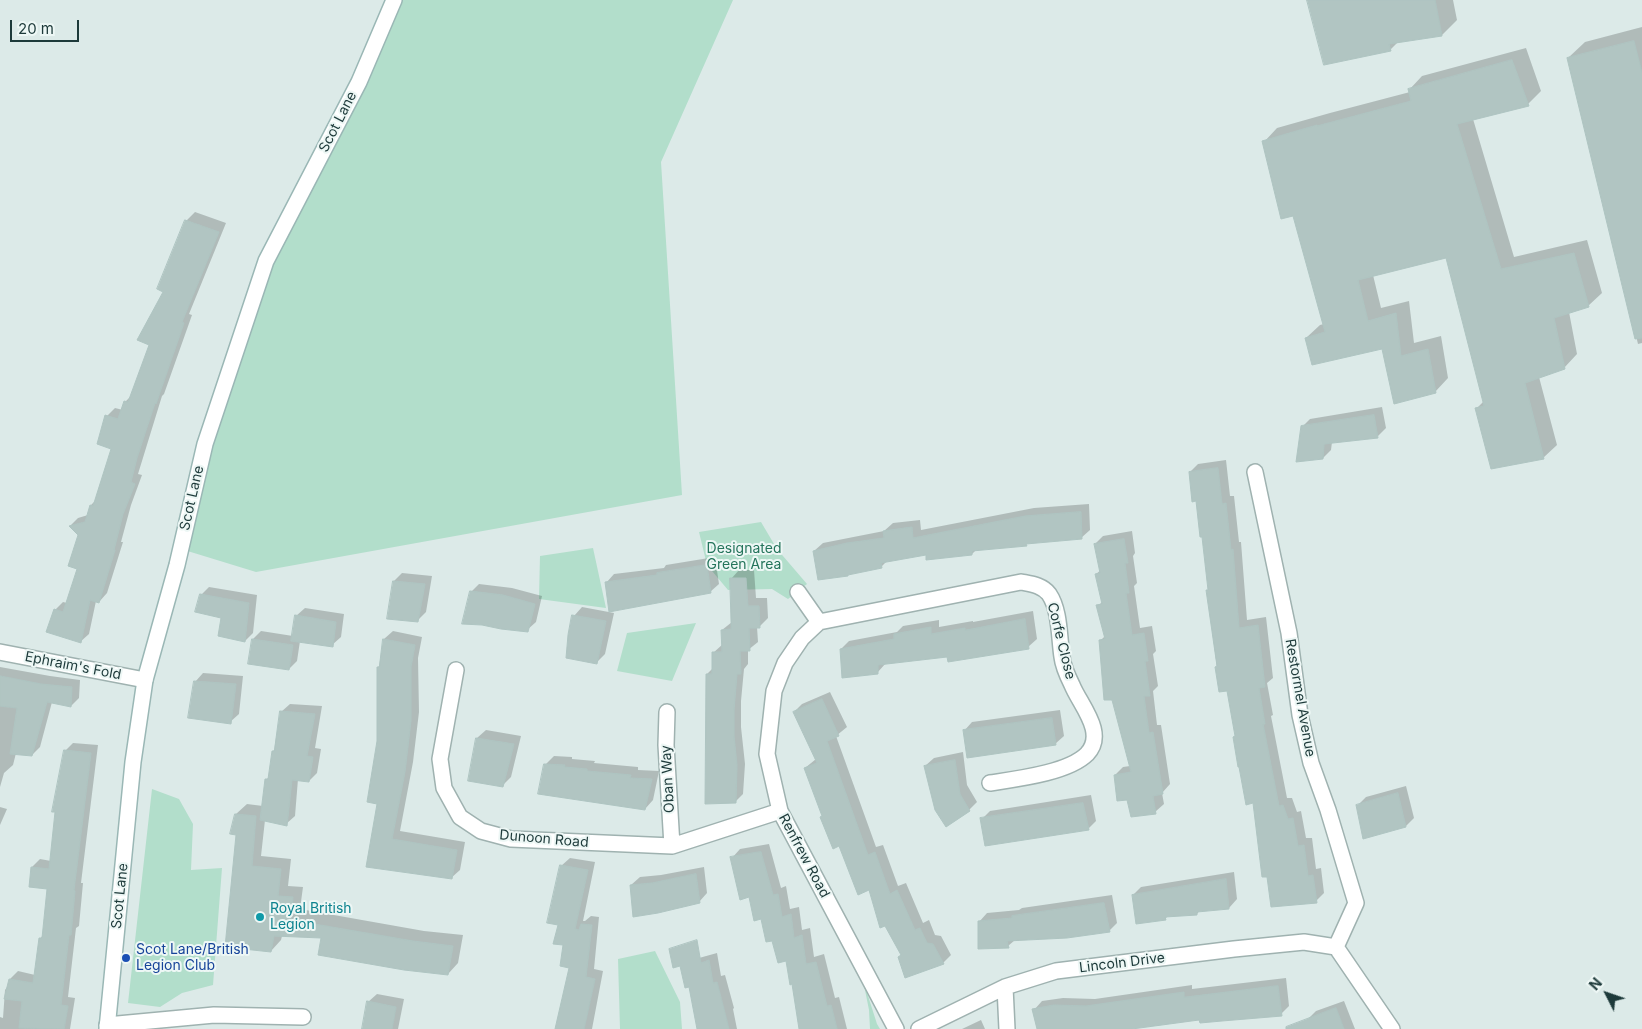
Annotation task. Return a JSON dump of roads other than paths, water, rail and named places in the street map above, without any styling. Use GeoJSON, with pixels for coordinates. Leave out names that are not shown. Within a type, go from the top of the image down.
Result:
{"type":"FeatureCollection","features":[{"type":"Feature","properties":{"kind":"street","name":"Scot Lane"},"geometry":{"type":"LineString","coordinates":[[107,1027],[133,762],[145,680],[177,565],[205,444],[266,261],[359,82],[394,0]]}},
{"type":"Feature","properties":{"kind":"street","name":"Restormel Avenue"},"geometry":{"type":"LineString","coordinates":[[1255,472],[1289,633],[1300,715],[1311,763],[1328,810],[1356,903],[1336,947]]}},
{"type":"Feature","properties":{"kind":"street","name":"Corfe Close"},"geometry":{"type":"LineString","coordinates":[[819,622],[1021,582],[1039,586],[1048,594],[1058,616],[1062,659],[1072,686],[1092,723],[1095,738],[1088,753],[1072,765],[1025,778],[990,783]]}},
{"type":"Feature","properties":{"kind":"street"},"geometry":{"type":"LineString","coordinates":[[798,592],[819,622]]}},
{"type":"Feature","properties":{"kind":"street","name":"Renfrew Road"},"geometry":{"type":"LineString","coordinates":[[819,622],[802,638],[785,663],[774,691],[767,754],[780,811],[896,1029]]}},
{"type":"Feature","properties":{"kind":"street","name":"Ephraim's Fold"},"geometry":{"type":"LineString","coordinates":[[0,652],[145,680]]}},
{"type":"Feature","properties":{"kind":"street","name":"Dunoon Road"},"geometry":{"type":"LineString","coordinates":[[456,670],[440,759],[444,788],[460,817],[481,831],[511,839],[672,846],[780,811]]}},
{"type":"Feature","properties":{"kind":"street","name":"Oban Way"},"geometry":{"type":"LineString","coordinates":[[667,712],[666,745],[672,846]]}},
{"type":"Feature","properties":{"kind":"street","name":"Lincoln Drive"},"geometry":{"type":"LineString","coordinates":[[919,1029],[1005,987],[1056,972],[1304,942],[1336,947]]}},
{"type":"Feature","properties":{"kind":"street"},"geometry":{"type":"LineString","coordinates":[[1336,947],[1392,1029]]}},
{"type":"Feature","properties":{"kind":"street"},"geometry":{"type":"LineString","coordinates":[[1005,987],[1007,1029]]}},
{"type":"Feature","properties":{"kind":"street"},"geometry":{"type":"LineString","coordinates":[[107,1027],[214,1015],[302,1017]]}},
{"type":"Feature","properties":{"kind":"place","name":"Royal British Legion"},"geometry":{"type":"Point","coordinates":[260,917]}},
{"type":"Feature","properties":{"kind":"place","name":"Scot Lane/British Legion Club"},"geometry":{"type":"Point","coordinates":[126,958]}},
{"type":"Feature","properties":{"kind":"park label","name":"Designated Green Area"},"geometry":{"type":"Point","coordinates":[744,558]}}]}
